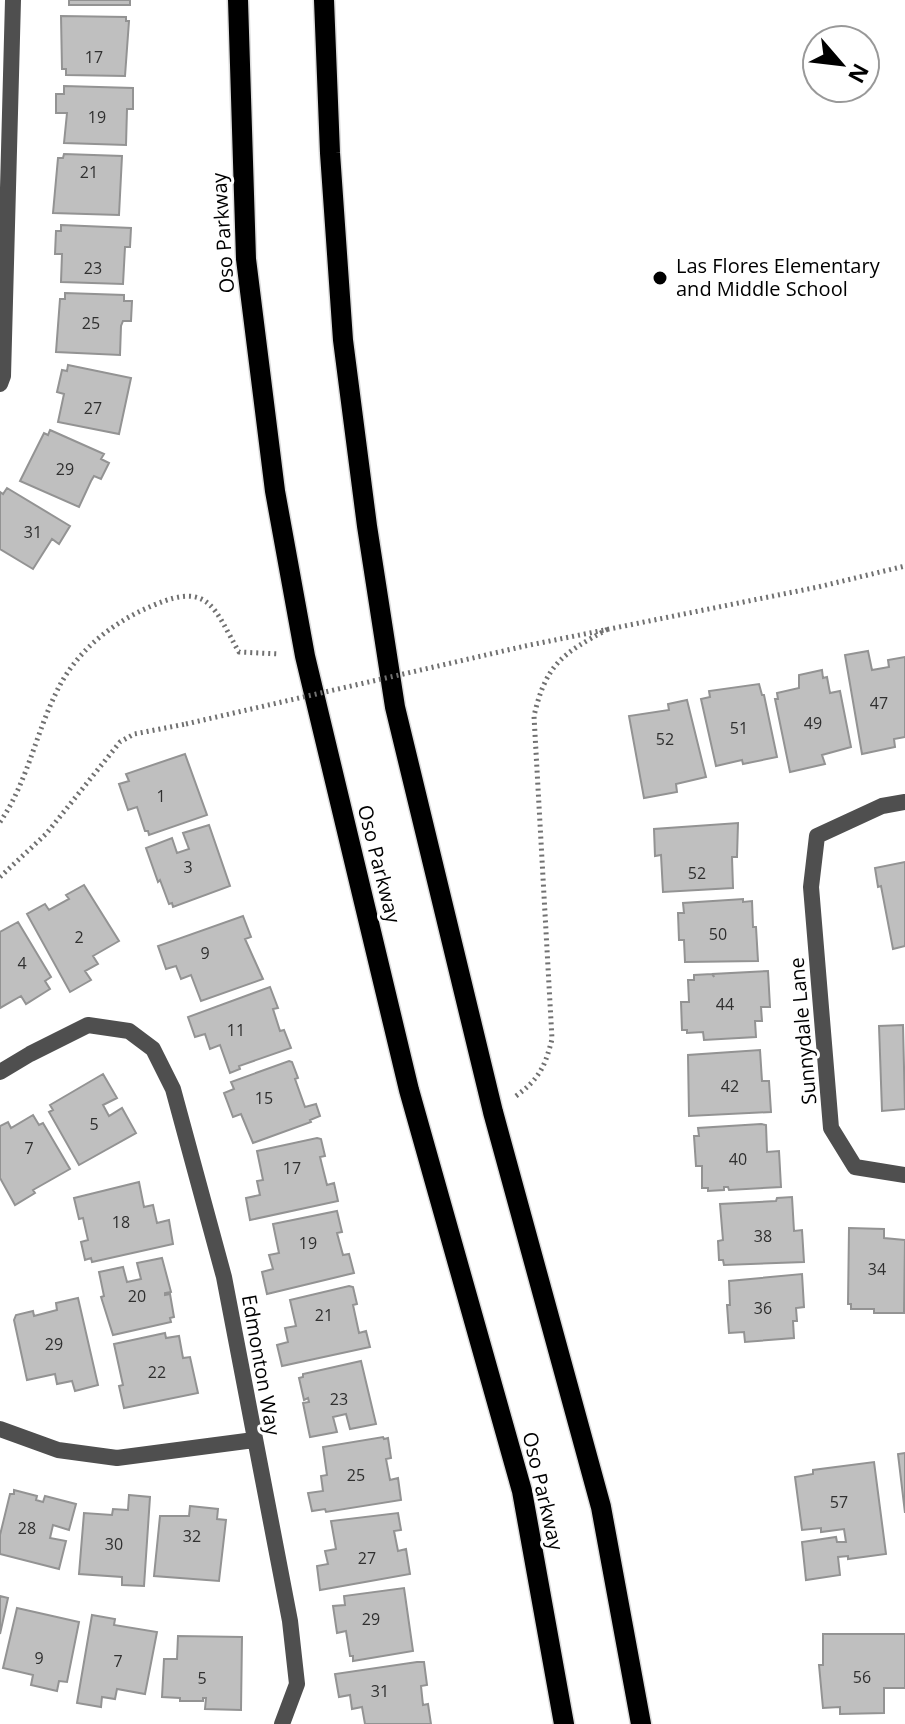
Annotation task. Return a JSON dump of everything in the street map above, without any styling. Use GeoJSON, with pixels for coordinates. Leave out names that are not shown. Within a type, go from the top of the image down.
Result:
{"type":"FeatureCollection","features":[{"type":"Feature","properties":{"kind":"main road","name":"Oso Parkway"},"geometry":{"type":"LineString","coordinates":[[238,0],[246,259],[275,491],[305,656],[409,1090],[522,1491],[564,1724]]}},
{"type":"Feature","properties":{"kind":"main road"},"geometry":{"type":"LineString","coordinates":[[324,0],[330,153],[343,340],[395,707],[493,1112],[601,1507],[641,1724]]}},
{"type":"Feature","properties":{"kind":"street"},"geometry":{"type":"LineString","coordinates":[[0,384],[3,376],[13,0]]}},
{"type":"Feature","properties":{"kind":"street","name":"Sunnydale Lane"},"geometry":{"type":"LineString","coordinates":[[905,802],[882,806],[817,836],[811,887],[831,1128],[855,1167],[905,1175]]}},
{"type":"Feature","properties":{"kind":"street","name":"Edmonton Way"},"geometry":{"type":"LineString","coordinates":[[0,1072],[88,1025],[129,1031],[153,1049],[173,1089],[224,1277],[290,1621],[297,1684],[282,1724]]}},
{"type":"Feature","properties":{"kind":"street"},"geometry":{"type":"LineString","coordinates":[[0,1429],[58,1450],[117,1458],[254,1440]]}},
{"type":"Feature","properties":{"kind":"path"},"geometry":{"type":"LineString","coordinates":[[0,877],[46,834],[120,742],[134,734],[525,646],[818,587],[905,566]]}},
{"type":"Feature","properties":{"kind":"path"},"geometry":{"type":"LineString","coordinates":[[0,822],[12,805],[55,693],[69,669],[100,635],[134,613],[175,595],[196,596],[214,606],[239,652],[305,656]]}},
{"type":"Feature","properties":{"kind":"path"},"geometry":{"type":"LineString","coordinates":[[493,1112],[535,1083],[552,1039],[534,716],[539,693],[550,671],[568,651],[608,629]]}},
{"type":"Feature","properties":{"kind":"building"},"geometry":{"type":"Polygon","coordinates":[[[69,0],[130,0],[130,5],[69,5],[69,0]]]}},
{"type":"Feature","properties":{"kind":"building"},"geometry":{"type":"Polygon","coordinates":[[[61,16],[126,17],[129,21],[125,76],[66,75],[66,69],[62,69],[61,16]]]}},
{"type":"Feature","properties":{"kind":"building"},"geometry":{"type":"Polygon","coordinates":[[[64,86],[133,88],[133,109],[127,109],[126,145],[64,143],[67,113],[56,113],[56,94],[64,94],[64,86]]]}},
{"type":"Feature","properties":{"kind":"building"},"geometry":{"type":"Polygon","coordinates":[[[64,154],[122,156],[119,215],[53,213],[58,158],[63,158],[64,154]]]}},
{"type":"Feature","properties":{"kind":"building"},"geometry":{"type":"Polygon","coordinates":[[[61,225],[131,228],[130,247],[125,247],[123,284],[61,282],[62,254],[55,254],[56,231],[61,231],[61,225]]]}},
{"type":"Feature","properties":{"kind":"building"},"geometry":{"type":"Polygon","coordinates":[[[65,293],[124,295],[124,301],[132,301],[131,321],[123,321],[121,326],[120,355],[56,352],[60,299],[65,299],[65,293]]]}},
{"type":"Feature","properties":{"kind":"building"},"geometry":{"type":"Polygon","coordinates":[[[68,365],[131,378],[119,434],[58,422],[64,394],[57,392],[62,370],[67,371],[68,365]]]}},
{"type":"Feature","properties":{"kind":"building"},"geometry":{"type":"Polygon","coordinates":[[[50,430],[104,454],[101,459],[109,463],[101,479],[94,476],[79,507],[20,481],[44,433],[48,435],[50,430]]]}},
{"type":"Feature","properties":{"kind":"building"},"geometry":{"type":"Polygon","coordinates":[[[7,488],[70,526],[59,544],[52,539],[33,569],[0,549],[0,492],[3,494],[7,488]]]}},
{"type":"Feature","properties":{"kind":"building"},"geometry":{"type":"Polygon","coordinates":[[[868,651],[872,670],[889,667],[888,660],[905,657],[905,737],[894,739],[895,747],[862,754],[845,655],[868,651]]]}},
{"type":"Feature","properties":{"kind":"building"},"geometry":{"type":"Polygon","coordinates":[[[822,670],[823,678],[827,677],[830,693],[840,691],[851,747],[822,755],[825,764],[790,772],[775,699],[778,699],[777,693],[799,688],[799,675],[822,670]]]}},
{"type":"Feature","properties":{"kind":"building"},"geometry":{"type":"Polygon","coordinates":[[[759,684],[777,757],[716,766],[701,699],[710,697],[709,691],[759,684]]]}},
{"type":"Feature","properties":{"kind":"building"},"geometry":{"type":"Polygon","coordinates":[[[687,700],[706,777],[676,784],[677,792],[644,798],[629,716],[669,710],[668,704],[687,700]]]}},
{"type":"Feature","properties":{"kind":"building"},"geometry":{"type":"Polygon","coordinates":[[[185,754],[207,815],[149,835],[137,807],[128,810],[119,784],[129,781],[126,774],[185,754]]]}},
{"type":"Feature","properties":{"kind":"building"},"geometry":{"type":"Polygon","coordinates":[[[738,823],[737,857],[732,857],[733,888],[663,892],[661,855],[655,856],[654,829],[738,823]]]}},
{"type":"Feature","properties":{"kind":"building"},"geometry":{"type":"Polygon","coordinates":[[[209,825],[230,886],[173,907],[160,880],[158,882],[146,848],[172,838],[177,853],[189,849],[183,833],[209,825]]]}},
{"type":"Feature","properties":{"kind":"building"},"geometry":{"type":"Polygon","coordinates":[[[905,862],[905,946],[893,949],[875,868],[905,862]]]}},
{"type":"Feature","properties":{"kind":"building"},"geometry":{"type":"Polygon","coordinates":[[[84,885],[119,941],[93,956],[98,964],[85,971],[91,980],[70,992],[27,914],[45,904],[49,910],[69,899],[66,895],[84,885]]]}},
{"type":"Feature","properties":{"kind":"building"},"geometry":{"type":"Polygon","coordinates":[[[743,899],[743,902],[752,901],[758,961],[685,962],[684,940],[679,940],[678,913],[684,913],[683,903],[743,899]]]}},
{"type":"Feature","properties":{"kind":"building"},"geometry":{"type":"Polygon","coordinates":[[[243,916],[251,937],[245,939],[263,979],[201,1001],[191,975],[181,979],[176,966],[166,969],[158,946],[243,916]]]}},
{"type":"Feature","properties":{"kind":"building"},"geometry":{"type":"Polygon","coordinates":[[[18,922],[51,977],[45,981],[50,989],[26,1004],[21,996],[0,1008],[0,932],[18,922]]]}},
{"type":"Feature","properties":{"kind":"building"},"geometry":{"type":"Polygon","coordinates":[[[768,971],[770,1007],[761,1007],[762,1021],[755,1021],[756,1037],[704,1040],[703,1032],[687,1033],[687,1030],[682,1030],[681,1002],[689,1002],[688,980],[694,980],[694,975],[712,974],[714,977],[713,974],[768,971]]]}},
{"type":"Feature","properties":{"kind":"building"},"geometry":{"type":"Polygon","coordinates":[[[270,987],[278,1008],[273,1009],[280,1031],[284,1030],[291,1048],[239,1066],[240,1069],[230,1073],[220,1045],[210,1049],[205,1034],[195,1037],[188,1017],[270,987]]]}},
{"type":"Feature","properties":{"kind":"building"},"geometry":{"type":"Polygon","coordinates":[[[903,1025],[905,1109],[882,1111],[879,1026],[903,1025]]]}},
{"type":"Feature","properties":{"kind":"building"},"geometry":{"type":"Polygon","coordinates":[[[760,1050],[762,1081],[769,1081],[771,1112],[689,1116],[688,1055],[760,1050]]]}},
{"type":"Feature","properties":{"kind":"building"},"geometry":{"type":"Polygon","coordinates":[[[289,1061],[298,1078],[295,1079],[305,1107],[316,1104],[320,1116],[253,1143],[241,1114],[233,1117],[224,1093],[234,1089],[231,1082],[289,1061]]]}},
{"type":"Feature","properties":{"kind":"building"},"geometry":{"type":"Polygon","coordinates":[[[103,1074],[117,1098],[103,1105],[109,1116],[122,1108],[136,1133],[79,1165],[49,1112],[53,1110],[50,1105],[103,1074]]]}},
{"type":"Feature","properties":{"kind":"building"},"geometry":{"type":"Polygon","coordinates":[[[33,1115],[39,1125],[43,1123],[70,1169],[33,1190],[35,1193],[15,1205],[0,1178],[0,1126],[8,1122],[11,1128],[33,1115]]]}},
{"type":"Feature","properties":{"kind":"building"},"geometry":{"type":"Polygon","coordinates":[[[766,1125],[767,1152],[779,1151],[781,1187],[729,1190],[724,1187],[724,1190],[708,1191],[708,1188],[702,1188],[702,1166],[696,1166],[694,1136],[699,1136],[698,1128],[766,1125]]]}},
{"type":"Feature","properties":{"kind":"building"},"geometry":{"type":"Polygon","coordinates":[[[321,1139],[325,1156],[320,1157],[327,1185],[334,1183],[338,1201],[250,1220],[246,1198],[260,1195],[257,1181],[263,1180],[257,1151],[321,1139]]]}},
{"type":"Feature","properties":{"kind":"building"},"geometry":{"type":"Polygon","coordinates":[[[139,1182],[144,1207],[153,1205],[157,1223],[169,1220],[173,1244],[92,1262],[91,1258],[85,1260],[81,1242],[88,1240],[74,1198],[139,1182]]]}},
{"type":"Feature","properties":{"kind":"building"},"geometry":{"type":"Polygon","coordinates":[[[792,1197],[794,1231],[802,1230],[804,1262],[724,1265],[723,1260],[719,1260],[718,1241],[723,1240],[720,1204],[776,1201],[777,1198],[792,1197]]]}},
{"type":"Feature","properties":{"kind":"building"},"geometry":{"type":"Polygon","coordinates":[[[337,1211],[342,1232],[337,1233],[343,1255],[349,1254],[354,1273],[267,1294],[262,1272],[273,1269],[269,1255],[279,1253],[273,1224],[337,1211]]]}},
{"type":"Feature","properties":{"kind":"building"},"geometry":{"type":"Polygon","coordinates":[[[849,1228],[884,1229],[884,1238],[905,1240],[904,1313],[851,1309],[851,1304],[848,1304],[849,1228]]]}},
{"type":"Feature","properties":{"kind":"building"},"geometry":{"type":"Polygon","coordinates":[[[162,1258],[171,1292],[165,1295],[170,1294],[174,1317],[170,1318],[171,1322],[113,1335],[101,1297],[104,1296],[99,1272],[123,1267],[127,1282],[141,1279],[137,1263],[162,1258]]]}},
{"type":"Feature","properties":{"kind":"building"},"geometry":{"type":"Polygon","coordinates":[[[802,1274],[804,1307],[796,1308],[794,1338],[745,1342],[744,1332],[729,1333],[729,1281],[802,1274]]]}},
{"type":"Feature","properties":{"kind":"building"},"geometry":{"type":"Polygon","coordinates":[[[353,1287],[357,1304],[353,1305],[359,1333],[366,1331],[370,1347],[282,1366],[277,1345],[288,1342],[285,1328],[296,1326],[290,1300],[353,1287]]]}},
{"type":"Feature","properties":{"kind":"building"},"geometry":{"type":"Polygon","coordinates":[[[78,1298],[98,1385],[75,1391],[72,1381],[57,1384],[55,1374],[27,1380],[14,1320],[16,1315],[33,1311],[34,1316],[57,1310],[56,1303],[78,1298]]]}},
{"type":"Feature","properties":{"kind":"building"},"geometry":{"type":"Polygon","coordinates":[[[165,1333],[166,1338],[179,1336],[183,1358],[190,1357],[198,1393],[124,1408],[119,1386],[123,1385],[114,1344],[165,1333]]]}},
{"type":"Feature","properties":{"kind":"building"},"geometry":{"type":"Polygon","coordinates":[[[361,1361],[376,1424],[350,1429],[346,1414],[333,1417],[337,1432],[310,1437],[303,1403],[309,1402],[308,1398],[304,1400],[299,1378],[303,1374],[361,1361]]]}},
{"type":"Feature","properties":{"kind":"building"},"geometry":{"type":"Polygon","coordinates":[[[388,1438],[391,1458],[386,1459],[390,1480],[398,1478],[401,1500],[326,1512],[325,1509],[312,1511],[308,1493],[323,1491],[321,1476],[327,1475],[323,1447],[388,1438]]]}},
{"type":"Feature","properties":{"kind":"building"},"geometry":{"type":"Polygon","coordinates":[[[905,1453],[905,1513],[898,1454],[905,1453]]]}},
{"type":"Feature","properties":{"kind":"building"},"geometry":{"type":"Polygon","coordinates":[[[874,1462],[886,1554],[848,1559],[848,1556],[838,1557],[840,1575],[806,1580],[802,1542],[836,1537],[837,1542],[846,1542],[844,1529],[821,1532],[821,1528],[802,1530],[795,1477],[813,1474],[813,1470],[874,1462]]]}},
{"type":"Feature","properties":{"kind":"building"},"geometry":{"type":"Polygon","coordinates":[[[14,1490],[37,1496],[36,1500],[43,1502],[45,1496],[76,1504],[69,1530],[53,1525],[50,1538],[66,1541],[59,1569],[0,1554],[0,1535],[10,1494],[14,1494],[14,1490]]]}},
{"type":"Feature","properties":{"kind":"building"},"geometry":{"type":"Polygon","coordinates":[[[129,1495],[150,1497],[144,1586],[122,1585],[122,1577],[79,1574],[84,1513],[112,1515],[113,1509],[128,1510],[129,1495]]]}},
{"type":"Feature","properties":{"kind":"building"},"geometry":{"type":"Polygon","coordinates":[[[190,1506],[218,1509],[217,1519],[226,1520],[219,1581],[154,1576],[160,1516],[189,1516],[190,1506]]]}},
{"type":"Feature","properties":{"kind":"building"},"geometry":{"type":"Polygon","coordinates":[[[398,1513],[401,1530],[394,1531],[398,1551],[406,1549],[410,1574],[320,1590],[317,1566],[328,1564],[325,1551],[336,1549],[331,1521],[398,1513]]]}},
{"type":"Feature","properties":{"kind":"building"},"geometry":{"type":"Polygon","coordinates":[[[404,1588],[413,1651],[353,1661],[346,1631],[337,1633],[333,1606],[345,1605],[344,1596],[404,1588]]]}},
{"type":"Feature","properties":{"kind":"building"},"geometry":{"type":"Polygon","coordinates":[[[0,1596],[8,1598],[0,1634],[0,1596]]]}},
{"type":"Feature","properties":{"kind":"building"},"geometry":{"type":"Polygon","coordinates":[[[17,1608],[79,1622],[67,1682],[59,1681],[57,1691],[31,1685],[33,1675],[3,1668],[17,1608]]]}},
{"type":"Feature","properties":{"kind":"building"},"geometry":{"type":"Polygon","coordinates":[[[92,1615],[115,1619],[114,1625],[157,1632],[145,1694],[117,1689],[115,1699],[102,1697],[101,1707],[77,1703],[92,1615]]]}},
{"type":"Feature","properties":{"kind":"building"},"geometry":{"type":"Polygon","coordinates":[[[823,1634],[905,1634],[905,1688],[884,1688],[884,1713],[840,1714],[840,1707],[823,1708],[819,1665],[823,1665],[823,1634]]]}},
{"type":"Feature","properties":{"kind":"building"},"geometry":{"type":"Polygon","coordinates":[[[178,1636],[242,1637],[241,1710],[205,1709],[206,1698],[203,1701],[180,1701],[180,1698],[162,1697],[164,1659],[177,1659],[178,1636]]]}},
{"type":"Feature","properties":{"kind":"building"},"geometry":{"type":"Polygon","coordinates":[[[424,1662],[427,1685],[421,1686],[423,1705],[428,1704],[431,1724],[365,1724],[362,1707],[352,1709],[350,1695],[339,1697],[335,1674],[424,1662]]]}},
{"type":"Feature","properties":{"kind":"place","name":"Las Flores Elementary and Middle School"},"geometry":{"type":"Point","coordinates":[660,278]}}]}
